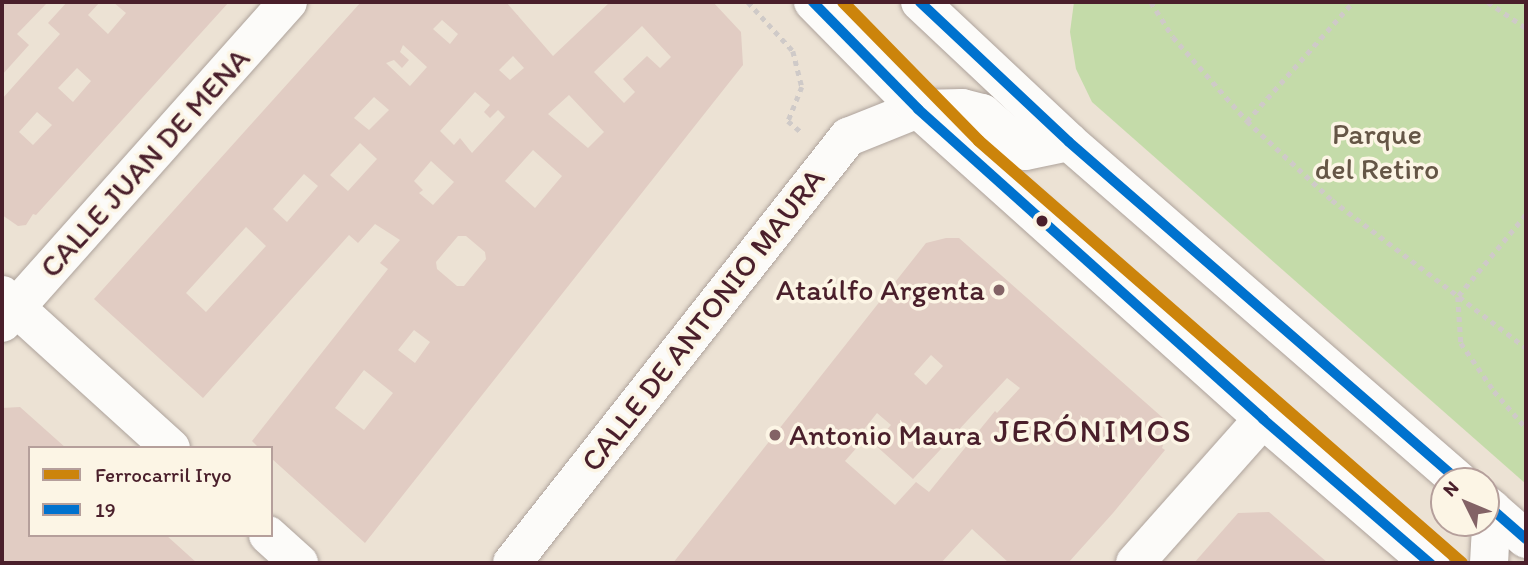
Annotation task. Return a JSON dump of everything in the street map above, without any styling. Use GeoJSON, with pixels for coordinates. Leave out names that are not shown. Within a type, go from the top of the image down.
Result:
{"type":"FeatureCollection","features":[{"type":"Feature","properties":{"kind":"street","name":"CALLE JUAN DE MENA"},"geometry":{"type":"LineString","coordinates":[[6,309],[288,2]]}},
{"type":"Feature","properties":{"kind":"street"},"geometry":{"type":"LineString","coordinates":[[813,2],[918,109],[1263,419],[1430,563]]}},
{"type":"Feature","properties":{"kind":"street"},"geometry":{"type":"LineString","coordinates":[[920,2],[1069,142],[1444,467]]}},
{"type":"Feature","properties":{"kind":"street"},"geometry":{"type":"LineString","coordinates":[[918,109],[962,108],[982,113],[1026,151],[1069,142]]}},
{"type":"Feature","properties":{"kind":"street","name":"CALLE DE ANTONIO MAURA"},"geometry":{"type":"LineString","coordinates":[[512,563],[831,156],[848,137],[918,109]]}},
{"type":"Feature","properties":{"kind":"street"},"geometry":{"type":"LineString","coordinates":[[6,309],[169,446]]}},
{"type":"Feature","properties":{"kind":"street"},"geometry":{"type":"LineString","coordinates":[[1135,563],[1263,419]]}},
{"type":"Feature","properties":{"kind":"street"},"geometry":{"type":"LineString","coordinates":[[1500,516],[1526,539]]}},
{"type":"Feature","properties":{"kind":"street"},"geometry":{"type":"LineString","coordinates":[[270,537],[299,563]]}},
{"type":"Feature","properties":{"kind":"street"},"geometry":{"type":"LineString","coordinates":[[1489,537],[1489,563]]}},
{"type":"Feature","properties":{"kind":"path"},"geometry":{"type":"LineString","coordinates":[[748,2],[793,51],[802,87],[788,121],[831,156]]}},
{"type":"Feature","properties":{"kind":"path"},"geometry":{"type":"LineString","coordinates":[[1151,2],[1174,37],[1248,121],[1332,200],[1526,348]]}},
{"type":"Feature","properties":{"kind":"path"},"geometry":{"type":"LineString","coordinates":[[1248,121],[1353,2]]}},
{"type":"Feature","properties":{"kind":"path"},"geometry":{"type":"LineString","coordinates":[[1488,2],[1526,28]]}},
{"type":"Feature","properties":{"kind":"path"},"geometry":{"type":"LineString","coordinates":[[1526,215],[1458,297],[1461,343],[1494,391],[1526,428]]}},
{"type":"Feature","properties":{"kind":"green space","name":"Parque del Retiro"},"geometry":{"type":"Polygon","coordinates":[[[1074,2],[1526,2],[1526,484],[1092,102],[1076,69],[1070,32],[1074,2]]]}},
{"type":"Feature","properties":{"kind":"building"},"geometry":{"type":"Polygon","coordinates":[[[2,2],[48,2],[17,34],[29,45],[2,75],[2,2]]]}},
{"type":"Feature","properties":{"kind":"building"},"geometry":{"type":"Polygon","coordinates":[[[67,2],[100,2],[88,15],[108,34],[126,13],[113,2],[229,2],[36,215],[33,214],[26,225],[18,226],[2,215],[2,99],[60,34],[48,23],[67,2]],[[77,68],[58,88],[73,102],[91,81],[77,68]],[[37,112],[19,132],[33,145],[52,125],[37,112]]]}},
{"type":"Feature","properties":{"kind":"building"},"geometry":{"type":"Polygon","coordinates":[[[361,2],[506,2],[553,56],[610,2],[713,2],[741,32],[743,65],[365,543],[273,460],[273,446],[257,446],[252,441],[388,269],[380,263],[400,240],[375,224],[358,243],[349,235],[203,398],[94,299],[361,2]],[[442,20],[433,29],[450,44],[458,34],[442,20]],[[642,26],[594,72],[624,103],[635,92],[623,79],[647,56],[660,68],[671,57],[642,26]],[[403,45],[400,52],[409,60],[402,68],[394,60],[386,63],[410,86],[427,67],[403,45]],[[513,56],[499,70],[510,80],[524,68],[513,56]],[[475,92],[440,131],[454,145],[460,138],[472,153],[505,117],[498,110],[490,118],[484,112],[490,105],[475,92]],[[569,95],[548,114],[588,148],[604,132],[569,95]],[[374,97],[354,118],[369,130],[389,110],[374,97]],[[360,143],[330,175],[348,191],[377,159],[360,143]],[[533,150],[505,181],[535,208],[562,176],[533,150]],[[431,161],[414,181],[423,190],[419,193],[433,205],[454,182],[431,161]],[[304,174],[273,209],[287,222],[318,186],[304,174]],[[246,227],[186,293],[206,312],[266,246],[246,227]],[[458,236],[436,262],[437,269],[457,286],[464,286],[486,259],[485,252],[466,236],[458,236]],[[414,330],[398,350],[415,363],[430,342],[414,330]],[[364,370],[335,408],[364,430],[393,393],[364,370]]]}},
{"type":"Feature","properties":{"kind":"building"},"geometry":{"type":"Polygon","coordinates":[[[959,238],[1163,418],[1167,434],[1162,448],[1165,450],[1068,563],[1009,563],[972,529],[941,563],[673,563],[926,243],[959,238]],[[931,355],[914,374],[926,385],[943,366],[931,355]],[[1007,378],[913,479],[874,444],[891,425],[877,413],[861,433],[866,437],[845,461],[895,505],[916,482],[929,492],[995,411],[997,413],[1020,388],[1007,378]]]}},
{"type":"Feature","properties":{"kind":"building"},"geometry":{"type":"Polygon","coordinates":[[[20,407],[64,446],[28,446],[28,537],[168,537],[197,563],[2,563],[2,408],[20,407]]]}},
{"type":"Feature","properties":{"kind":"building"},"geometry":{"type":"Polygon","coordinates":[[[1269,512],[1328,563],[1194,563],[1238,513],[1269,512]]]}},
{"type":"Feature","properties":{"kind":"rail line","name":"Iryo"},"geometry":{"type":"LineString","coordinates":[[843,2],[979,141],[1462,563]]}},
{"type":"Feature","properties":{"kind":"transit line","name":"19"},"geometry":{"type":"LineString","coordinates":[[813,2],[918,109],[1263,419],[1430,563]]}},
{"type":"Feature","properties":{"kind":"transit line","name":"19"},"geometry":{"type":"LineString","coordinates":[[920,2],[1069,142],[1443,467]]}},
{"type":"Feature","properties":{"kind":"transit line","name":"19"},"geometry":{"type":"LineString","coordinates":[[1500,516],[1526,539]]}},
{"type":"Feature","properties":{"kind":"place","name":"Ataúlfo Argenta"},"geometry":{"type":"Point","coordinates":[999,290]}},
{"type":"Feature","properties":{"kind":"place","name":"Antonio Maura"},"geometry":{"type":"Point","coordinates":[775,435]}},
{"type":"Feature","properties":{"kind":"district","name":"JERÓNIMOS"},"geometry":{"type":"Point","coordinates":[1093,431]}}]}
